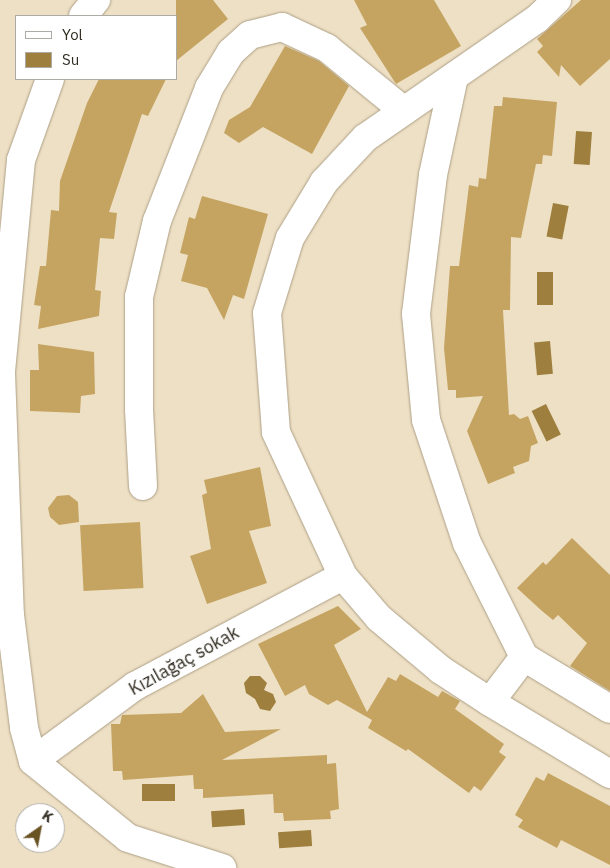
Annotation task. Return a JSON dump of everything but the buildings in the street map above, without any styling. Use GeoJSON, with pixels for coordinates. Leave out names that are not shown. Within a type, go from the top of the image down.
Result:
{"type":"FeatureCollection","features":[{"type":"Feature","properties":{"kind":"street"},"geometry":{"type":"LineString","coordinates":[[84,15],[96,0]]}},
{"type":"Feature","properties":{"kind":"street"},"geometry":{"type":"LineString","coordinates":[[557,0],[537,19],[365,138],[324,182],[290,238],[267,313],[276,432],[343,576],[379,618],[441,670],[490,702],[610,774]]}},
{"type":"Feature","properties":{"kind":"street"},"geometry":{"type":"LineString","coordinates":[[143,486],[139,408],[139,297],[158,221],[210,88],[231,52],[250,35],[282,27],[327,48],[404,111]]}},
{"type":"Feature","properties":{"kind":"street"},"geometry":{"type":"LineString","coordinates":[[454,76],[433,175],[416,314],[426,420],[467,543],[524,657],[610,709]]}},
{"type":"Feature","properties":{"kind":"street"},"geometry":{"type":"LineString","coordinates":[[50,80],[21,160],[1,373],[10,615],[24,728],[33,761],[128,838],[222,868]]}},
{"type":"Feature","properties":{"kind":"street","name":"Kızılağaç sokak"},"geometry":{"type":"LineString","coordinates":[[33,761],[135,686],[343,576]]}},
{"type":"Feature","properties":{"kind":"street"},"geometry":{"type":"LineString","coordinates":[[490,702],[524,657]]}},
{"type":"Feature","properties":{"kind":"water"},"geometry":{"type":"Polygon","coordinates":[[[576,131],[592,132],[590,165],[574,164],[576,131]]]}},
{"type":"Feature","properties":{"kind":"water"},"geometry":{"type":"Polygon","coordinates":[[[553,203],[569,206],[562,239],[547,236],[553,203]]]}},
{"type":"Feature","properties":{"kind":"water"},"geometry":{"type":"Polygon","coordinates":[[[537,272],[553,272],[553,305],[537,305],[537,272]]]}},
{"type":"Feature","properties":{"kind":"water"},"geometry":{"type":"Polygon","coordinates":[[[550,341],[553,374],[537,375],[534,342],[550,341]]]}},
{"type":"Feature","properties":{"kind":"water"},"geometry":{"type":"Polygon","coordinates":[[[546,404],[561,435],[547,442],[532,411],[546,404]]]}},
{"type":"Feature","properties":{"kind":"water"},"geometry":{"type":"Polygon","coordinates":[[[250,676],[260,676],[267,683],[264,690],[273,694],[276,702],[270,711],[260,709],[255,699],[246,693],[244,683],[250,676]]]}},
{"type":"Feature","properties":{"kind":"water"},"geometry":{"type":"Polygon","coordinates":[[[142,784],[175,784],[175,801],[142,801],[142,784]]]}},
{"type":"Feature","properties":{"kind":"water"},"geometry":{"type":"Polygon","coordinates":[[[244,809],[245,825],[212,827],[211,811],[244,809]]]}},
{"type":"Feature","properties":{"kind":"water"},"geometry":{"type":"Polygon","coordinates":[[[311,830],[312,846],[279,848],[278,832],[311,830]]]}}]}
